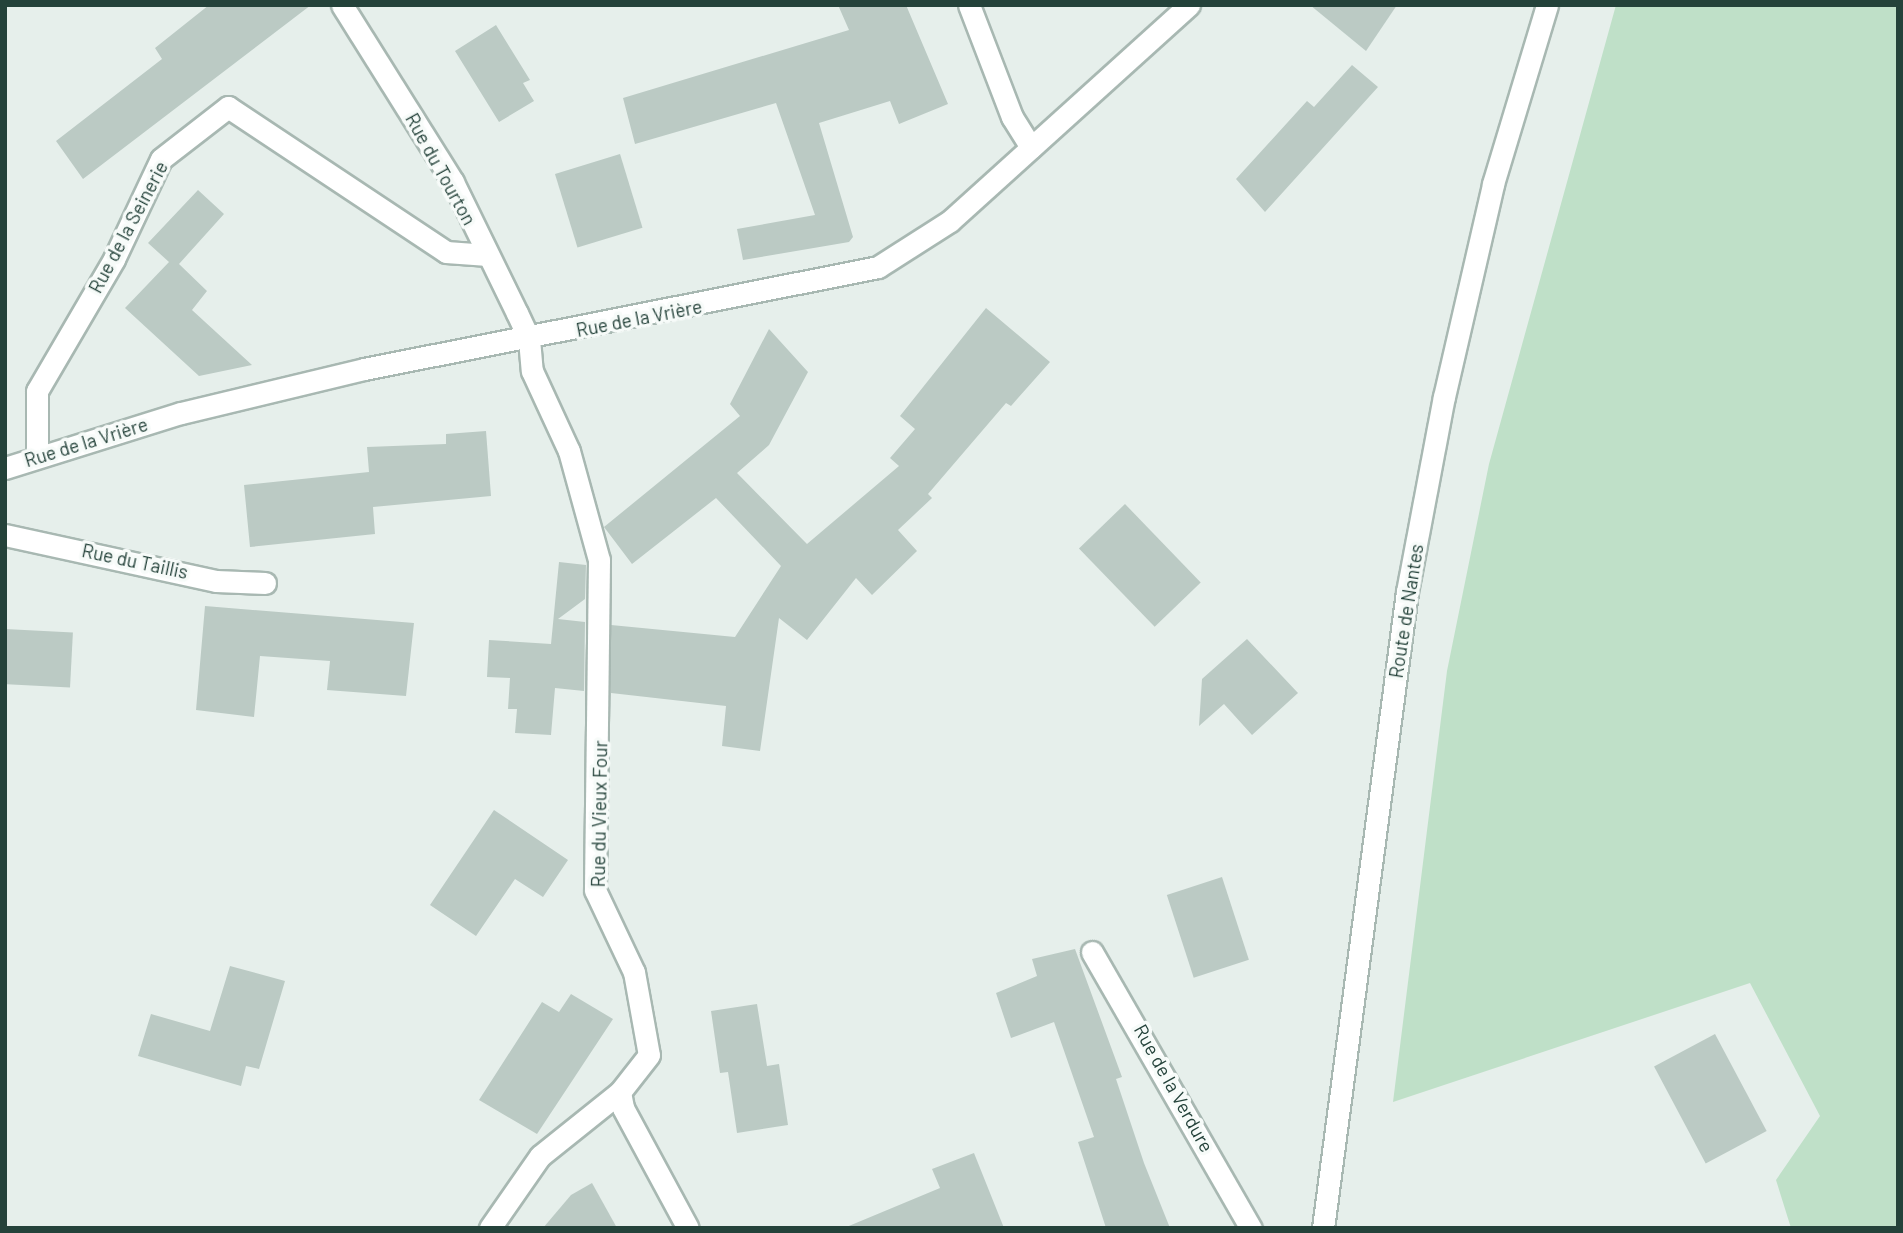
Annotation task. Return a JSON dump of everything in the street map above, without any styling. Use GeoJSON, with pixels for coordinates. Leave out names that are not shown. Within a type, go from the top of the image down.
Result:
{"type":"FeatureCollection","features":[{"type":"Feature","properties":{"kind":"street","name":"Rue du Tourton"},"geometry":{"type":"LineString","coordinates":[[342,5],[453,182],[528,339]]}},
{"type":"Feature","properties":{"kind":"street"},"geometry":{"type":"LineString","coordinates":[[970,5],[1012,117],[1031,148]]}},
{"type":"Feature","properties":{"kind":"street","name":"Rue de la Vrière"},"geometry":{"type":"LineString","coordinates":[[5,468],[181,413],[364,369],[528,339],[878,267],[950,221],[1189,5]]}},
{"type":"Feature","properties":{"kind":"street","name":"Route de Nantes"},"geometry":{"type":"LineString","coordinates":[[1323,1228],[1407,592],[1444,397],[1493,184],[1547,5]]}},
{"type":"Feature","properties":{"kind":"street","name":"Rue de la Seinerie"},"geometry":{"type":"LineString","coordinates":[[37,457],[37,391],[114,258],[161,159],[228,107],[446,252],[488,256]]}},
{"type":"Feature","properties":{"kind":"street","name":"Rue du Vieux Four"},"geometry":{"type":"LineString","coordinates":[[490,1228],[540,1156],[620,1092],[649,1055],[634,972],[595,890],[599,560],[569,451],[532,371],[528,339]]}},
{"type":"Feature","properties":{"kind":"street","name":"Rue du Taillis"},"geometry":{"type":"LineString","coordinates":[[5,535],[216,581],[265,583]]}},
{"type":"Feature","properties":{"kind":"street","name":"Rue de la Verdure"},"geometry":{"type":"LineString","coordinates":[[1092,952],[1251,1228]]}},
{"type":"Feature","properties":{"kind":"street"},"geometry":{"type":"LineString","coordinates":[[620,1092],[623,1108],[688,1228]]}},
{"type":"Feature","properties":{"kind":"green space"},"geometry":{"type":"Polygon","coordinates":[[[1616,5],[1898,5],[1898,1228],[1791,1228],[1776,1180],[1820,1116],[1750,983],[1393,1102],[1447,671],[1489,464],[1616,5]]]}},
{"type":"Feature","properties":{"kind":"building"},"geometry":{"type":"Polygon","coordinates":[[[209,5],[311,5],[83,179],[56,141],[162,59],[155,48],[209,5]]]}},
{"type":"Feature","properties":{"kind":"building"},"geometry":{"type":"Polygon","coordinates":[[[838,5],[906,5],[948,104],[899,124],[890,101],[819,123],[853,237],[849,242],[743,260],[737,229],[815,215],[776,103],[635,144],[623,98],[849,30],[838,5]]]}},
{"type":"Feature","properties":{"kind":"building"},"geometry":{"type":"Polygon","coordinates":[[[1310,5],[1397,5],[1366,51],[1310,5]]]}},
{"type":"Feature","properties":{"kind":"building"},"geometry":{"type":"Polygon","coordinates":[[[496,25],[530,80],[523,83],[534,101],[499,122],[455,51],[496,25]]]}},
{"type":"Feature","properties":{"kind":"building"},"geometry":{"type":"Polygon","coordinates":[[[1352,65],[1378,87],[1265,212],[1236,179],[1307,101],[1314,107],[1352,65]]]}},
{"type":"Feature","properties":{"kind":"building"},"geometry":{"type":"Polygon","coordinates":[[[620,154],[643,228],[577,248],[555,174],[620,154]]]}},
{"type":"Feature","properties":{"kind":"building"},"geometry":{"type":"Polygon","coordinates":[[[198,190],[224,214],[179,264],[207,291],[192,310],[252,365],[199,376],[125,308],[169,262],[148,243],[198,190]]]}},
{"type":"Feature","properties":{"kind":"building"},"geometry":{"type":"Polygon","coordinates":[[[986,308],[1050,362],[1011,406],[1006,403],[928,494],[932,498],[898,530],[917,551],[872,595],[856,578],[807,640],[779,618],[760,751],[722,746],[726,706],[611,693],[611,625],[735,637],[781,566],[716,498],[632,564],[604,527],[740,416],[730,404],[769,329],[808,372],[769,445],[737,473],[807,544],[899,466],[890,458],[915,429],[900,416],[986,308]]]}},
{"type":"Feature","properties":{"kind":"building"},"geometry":{"type":"Polygon","coordinates":[[[486,431],[491,496],[373,507],[375,534],[250,547],[244,485],[369,472],[367,447],[446,444],[446,434],[486,431]]]}},
{"type":"Feature","properties":{"kind":"building"},"geometry":{"type":"Polygon","coordinates":[[[1125,504],[1201,582],[1155,627],[1079,548],[1125,504]]]}},
{"type":"Feature","properties":{"kind":"building"},"geometry":{"type":"Polygon","coordinates":[[[559,562],[586,565],[585,599],[558,619],[585,622],[584,691],[555,688],[551,735],[515,733],[517,709],[508,709],[510,678],[487,677],[489,640],[551,644],[559,562]]]}},
{"type":"Feature","properties":{"kind":"building"},"geometry":{"type":"Polygon","coordinates":[[[205,606],[414,623],[406,696],[327,690],[330,661],[260,656],[254,717],[196,710],[205,606]]]}},
{"type":"Feature","properties":{"kind":"building"},"geometry":{"type":"Polygon","coordinates":[[[5,629],[73,633],[70,687],[5,684],[5,629]]]}},
{"type":"Feature","properties":{"kind":"building"},"geometry":{"type":"Polygon","coordinates":[[[1247,639],[1298,693],[1252,735],[1224,704],[1199,726],[1202,679],[1247,639]]]}},
{"type":"Feature","properties":{"kind":"building"},"geometry":{"type":"Polygon","coordinates":[[[494,810],[568,860],[543,897],[515,879],[476,936],[430,905],[494,810]]]}},
{"type":"Feature","properties":{"kind":"building"},"geometry":{"type":"Polygon","coordinates":[[[1222,877],[1249,960],[1194,978],[1167,895],[1222,877]]]}},
{"type":"Feature","properties":{"kind":"building"},"geometry":{"type":"Polygon","coordinates":[[[1075,949],[1122,1077],[1116,1079],[1144,1163],[1170,1228],[1106,1228],[1078,1142],[1094,1137],[1054,1022],[1011,1038],[996,993],[1037,976],[1032,959],[1075,949]]]}},
{"type":"Feature","properties":{"kind":"building"},"geometry":{"type":"Polygon","coordinates":[[[230,966],[285,981],[259,1069],[246,1066],[241,1086],[138,1056],[151,1014],[210,1031],[230,966]]]}},
{"type":"Feature","properties":{"kind":"building"},"geometry":{"type":"Polygon","coordinates":[[[571,994],[613,1019],[537,1134],[479,1100],[542,1002],[559,1012],[571,994]]]}},
{"type":"Feature","properties":{"kind":"building"},"geometry":{"type":"Polygon","coordinates":[[[757,1004],[767,1066],[779,1064],[788,1125],[737,1133],[728,1072],[720,1073],[711,1011],[757,1004]]]}},
{"type":"Feature","properties":{"kind":"building"},"geometry":{"type":"Polygon","coordinates":[[[1715,1034],[1767,1131],[1706,1164],[1654,1066],[1715,1034]]]}},
{"type":"Feature","properties":{"kind":"building"},"geometry":{"type":"Polygon","coordinates":[[[974,1153],[1004,1228],[844,1228],[940,1188],[932,1169],[974,1153]]]}},
{"type":"Feature","properties":{"kind":"building"},"geometry":{"type":"Polygon","coordinates":[[[592,1183],[617,1228],[543,1228],[571,1195],[592,1183]]]}}]}
